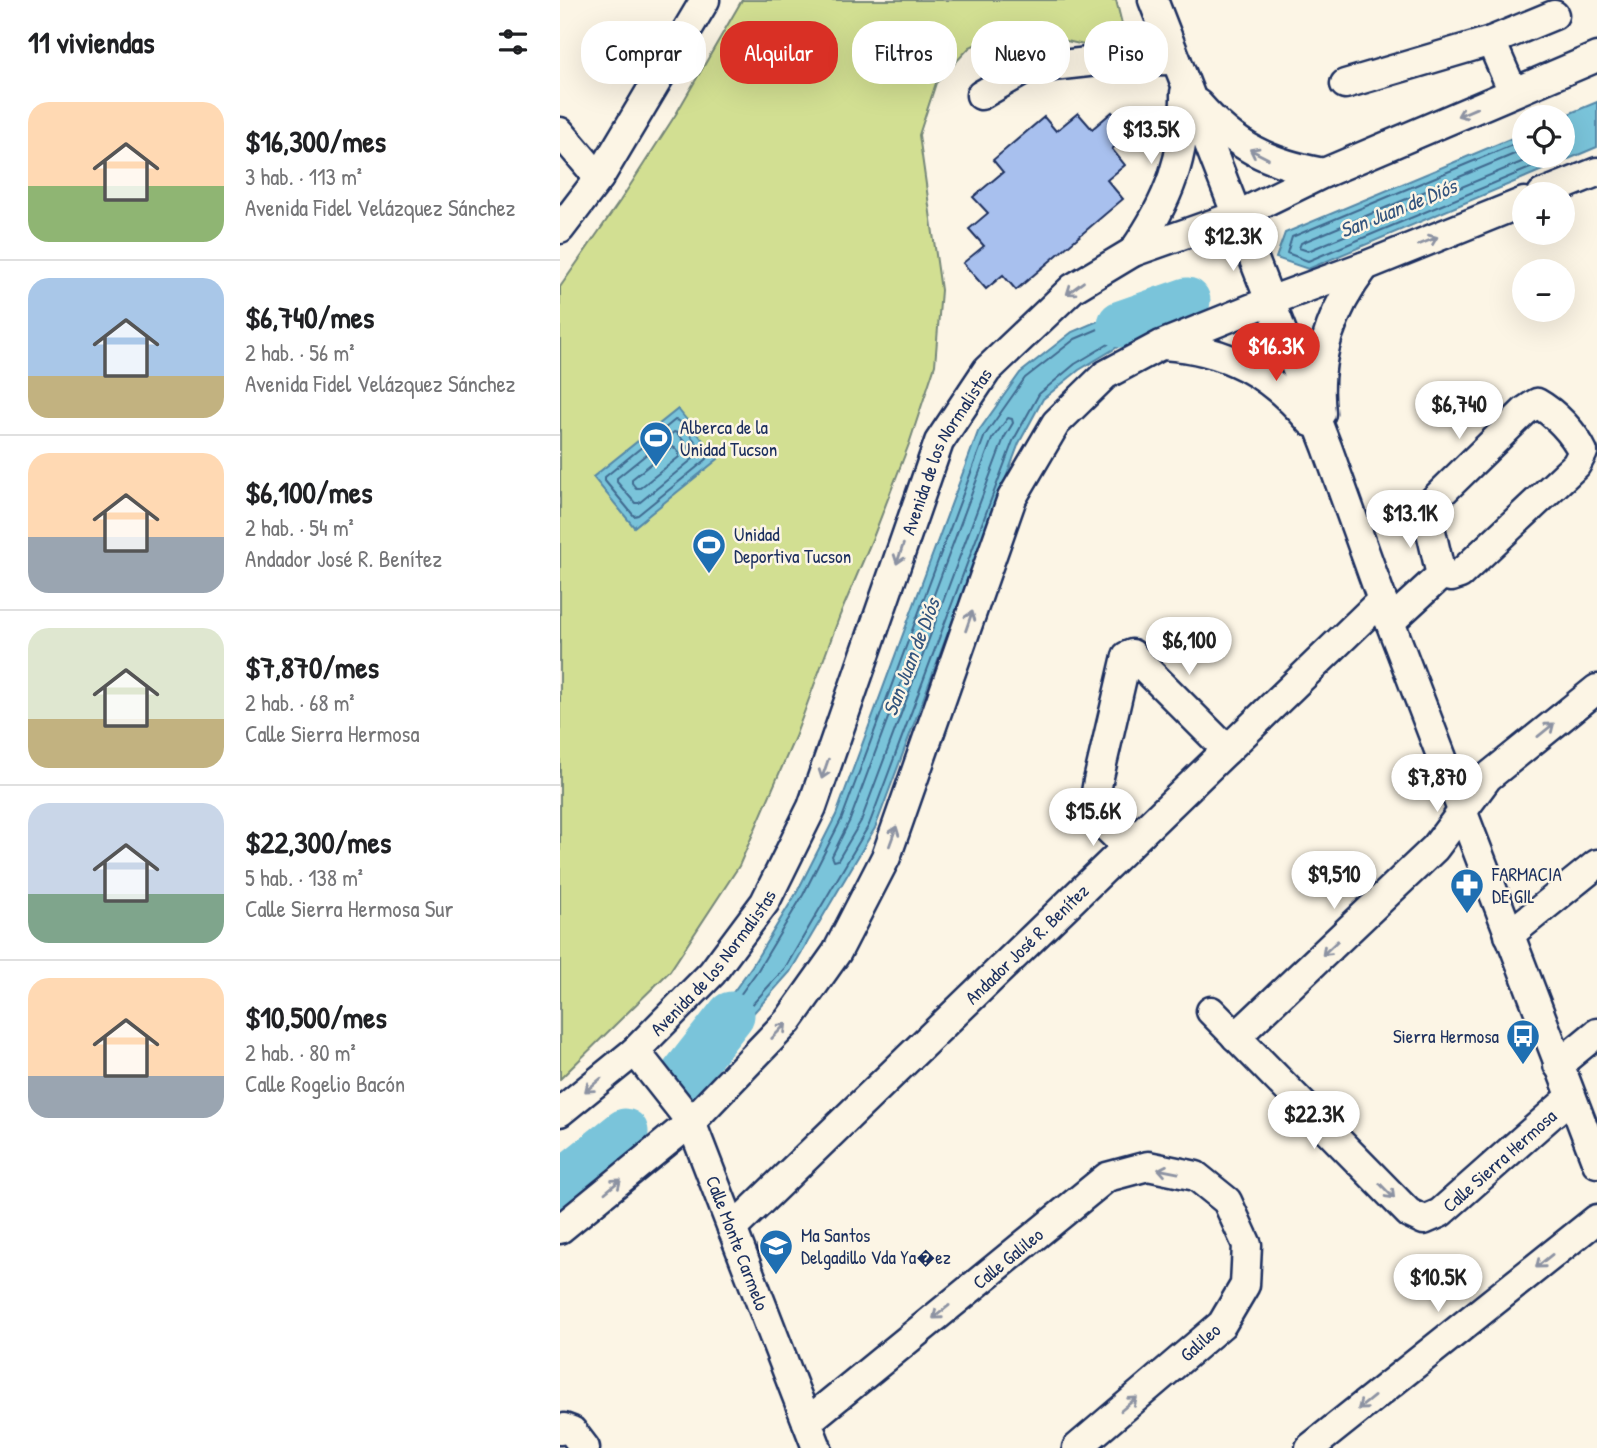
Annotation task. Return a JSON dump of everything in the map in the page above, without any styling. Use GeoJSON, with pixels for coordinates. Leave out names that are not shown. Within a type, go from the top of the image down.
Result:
{"type":"FeatureCollection","features":[{"type":"Feature","properties":{"kind":"street"},"geometry":{"type":"LineString","coordinates":[[560,229],[598,178],[705,0]]}},
{"type":"Feature","properties":{"kind":"street"},"geometry":{"type":"LineString","coordinates":[[1153,0],[1327,447],[1386,611],[1597,1163]]}},
{"type":"Feature","properties":{"kind":"street"},"geometry":{"type":"LineString","coordinates":[[1345,84],[1491,41],[1554,15]]}},
{"type":"Feature","properties":{"kind":"street"},"geometry":{"type":"LineString","coordinates":[[1491,41],[1513,92]]}},
{"type":"Feature","properties":{"kind":"street","name":"Avenida de los Normalistas"},"geometry":{"type":"LineString","coordinates":[[560,1112],[635,1051],[712,973],[765,902],[812,807],[939,442],[986,370],[1073,288],[1133,253],[1238,215],[1324,173],[1597,57]]}},
{"type":"Feature","properties":{"kind":"street"},"geometry":{"type":"LineString","coordinates":[[981,95],[1026,69],[1097,61],[1180,72]]}},
{"type":"Feature","properties":{"kind":"street"},"geometry":{"type":"LineString","coordinates":[[1180,72],[1198,103],[1231,137],[1274,161],[1324,173]]}},
{"type":"Feature","properties":{"kind":"street"},"geometry":{"type":"LineString","coordinates":[[1133,253],[1151,228],[1175,173],[1182,144],[1185,113],[1180,72]]}},
{"type":"Feature","properties":{"kind":"street"},"geometry":{"type":"LineString","coordinates":[[560,132],[598,178]]}},
{"type":"Feature","properties":{"kind":"street"},"geometry":{"type":"LineString","coordinates":[[1572,182],[1597,172]]}},
{"type":"Feature","properties":{"kind":"street"},"geometry":{"type":"LineString","coordinates":[[560,1229],[691,1122],[788,1021],[837,952],[886,857],[1012,498],[1056,423],[1105,375],[1161,345],[1270,301],[1365,267],[1512,207]]}},
{"type":"Feature","properties":{"kind":"street"},"geometry":{"type":"LineString","coordinates":[[1327,447],[1319,398],[1324,350],[1339,305],[1365,267]]}},
{"type":"Feature","properties":{"kind":"street"},"geometry":{"type":"LineString","coordinates":[[1161,345],[1208,351],[1252,369],[1275,384],[1295,402],[1313,423],[1327,447]]}},
{"type":"Feature","properties":{"kind":"street"},"geometry":{"type":"LineString","coordinates":[[1537,403],[1548,409],[1578,442],[1583,452],[1576,465],[1460,574],[1451,577],[1441,575],[1427,514],[1432,502],[1525,411],[1537,403]]}},
{"type":"Feature","properties":{"kind":"street","name":"Andador José R. Benítez"},"geometry":{"type":"LineString","coordinates":[[732,1228],[1227,750],[1386,611],[1441,575]]}},
{"type":"Feature","properties":{"kind":"street"},"geometry":{"type":"LineString","coordinates":[[1127,847],[1093,814],[1093,810],[1127,656],[1132,654],[1227,750]]}},
{"type":"Feature","properties":{"kind":"street"},"geometry":{"type":"LineString","coordinates":[[1211,1011],[1236,1037],[1435,848],[1488,777],[1597,689]]}},
{"type":"Feature","properties":{"kind":"street"},"geometry":{"type":"LineString","coordinates":[[1509,935],[1597,864]]}},
{"type":"Feature","properties":{"kind":"street"},"geometry":{"type":"LineString","coordinates":[[1558,1065],[1597,1034]]}},
{"type":"Feature","properties":{"kind":"street","name":"Calle Sierra Hermosa"},"geometry":{"type":"LineString","coordinates":[[1236,1037],[1409,1213],[1424,1220],[1440,1213],[1571,1097]]}},
{"type":"Feature","properties":{"kind":"street","name":"Calle Monte Carmelo"},"geometry":{"type":"LineString","coordinates":[[635,1051],[691,1122],[817,1448]]}},
{"type":"Feature","properties":{"kind":"street","name":"Calle Galileo"},"geometry":{"type":"LineString","coordinates":[[807,1422],[1107,1177],[1147,1167],[1196,1176],[1227,1201]]}},
{"type":"Feature","properties":{"kind":"street","name":"Galileo"},"geometry":{"type":"LineString","coordinates":[[1077,1448],[1222,1324],[1245,1285],[1247,1245],[1227,1201]]}},
{"type":"Feature","properties":{"kind":"street"},"geometry":{"type":"LineString","coordinates":[[1310,1448],[1597,1219]]}},
{"type":"Feature","properties":{"kind":"street"},"geometry":{"type":"LineString","coordinates":[[560,1430],[564,1428],[572,1431],[585,1448]]}},
{"type":"Feature","properties":{"kind":"green space","name":"Unidad Deportiva Tucson"},"geometry":{"type":"Polygon","coordinates":[[[742,0],[1116,0],[1121,21],[1084,21],[1084,45],[1070,42],[1070,21],[971,21],[971,47],[957,61],[957,21],[852,21],[852,84],[936,84],[919,135],[941,290],[935,365],[909,444],[840,615],[795,737],[739,866],[670,971],[560,1079],[560,287],[620,201],[693,84],[706,84],[706,62],[720,38],[720,84],[838,84],[838,21],[730,21],[742,0]]]}},
{"type":"Feature","properties":{"kind":"water"},"geometry":{"type":"Polygon","coordinates":[[[1597,102],[1597,147],[1575,156],[1575,111],[1597,102]]]}},
{"type":"Feature","properties":{"kind":"water"},"geometry":{"type":"Polygon","coordinates":[[[1512,138],[1512,168],[1547,168],[1308,269],[1276,258],[1285,233],[1512,138]]]}},
{"type":"Feature","properties":{"kind":"water"},"geometry":{"type":"Polygon","coordinates":[[[1154,297],[1181,303],[1164,326],[1121,345],[1079,370],[1043,399],[1019,443],[875,828],[790,972],[708,1064],[692,1065],[691,1051],[752,966],[797,892],[836,815],[978,432],[1020,373],[1072,332],[1154,297]]]}},
{"type":"Feature","properties":{"kind":"water","name":"Alberca de la Unidad Tucson"},"geometry":{"type":"Polygon","coordinates":[[[678,409],[718,459],[634,527],[593,477],[678,409]]]}},
{"type":"Feature","properties":{"kind":"water"},"geometry":{"type":"Polygon","coordinates":[[[620,1136],[605,1163],[560,1201],[560,1170],[591,1147],[620,1136]]]}},
{"type":"Feature","properties":{"kind":"building"},"geometry":{"type":"Polygon","coordinates":[[[1112,112],[1130,133],[1112,149],[1125,165],[1107,180],[1123,199],[1016,290],[1003,275],[986,289],[963,263],[984,246],[969,229],[988,213],[973,197],[1003,172],[993,160],[1044,117],[1056,131],[1078,113],[1092,129],[1112,112]]]}},
{"type":"Feature","properties":{"kind":"waterway","name":"San Juan de Diós"},"geometry":{"type":"LineString","coordinates":[[1121,324],[1187,301]]}},
{"type":"Feature","properties":{"kind":"waterway","name":"San Juan de Diós"},"geometry":{"type":"LineString","coordinates":[[684,1075],[731,1015]]}},
{"type":"Feature","properties":{"kind":"waterway","name":"San Juan de Diós"},"geometry":{"type":"LineString","coordinates":[[560,1184],[625,1132]]}},
{"type":"Feature","properties":{"kind":"place","name":"Alberca de la Unidad Tucson"},"geometry":{"type":"Point","coordinates":[656,468]}},
{"type":"Feature","properties":{"kind":"place","name":"Unidad Deportiva Tucson"},"geometry":{"type":"Point","coordinates":[709,575]}},
{"type":"Feature","properties":{"kind":"place","name":"FARMACIA DE GIL"},"geometry":{"type":"Point","coordinates":[1467,915]}},
{"type":"Feature","properties":{"kind":"place","name":"Sierra Hermosa"},"geometry":{"type":"Point","coordinates":[1523,1066]}},
{"type":"Feature","properties":{"kind":"place","name":"Ma Santos Delgadillo Vda Ya�ez"},"geometry":{"type":"Point","coordinates":[776,1276]}}]}
